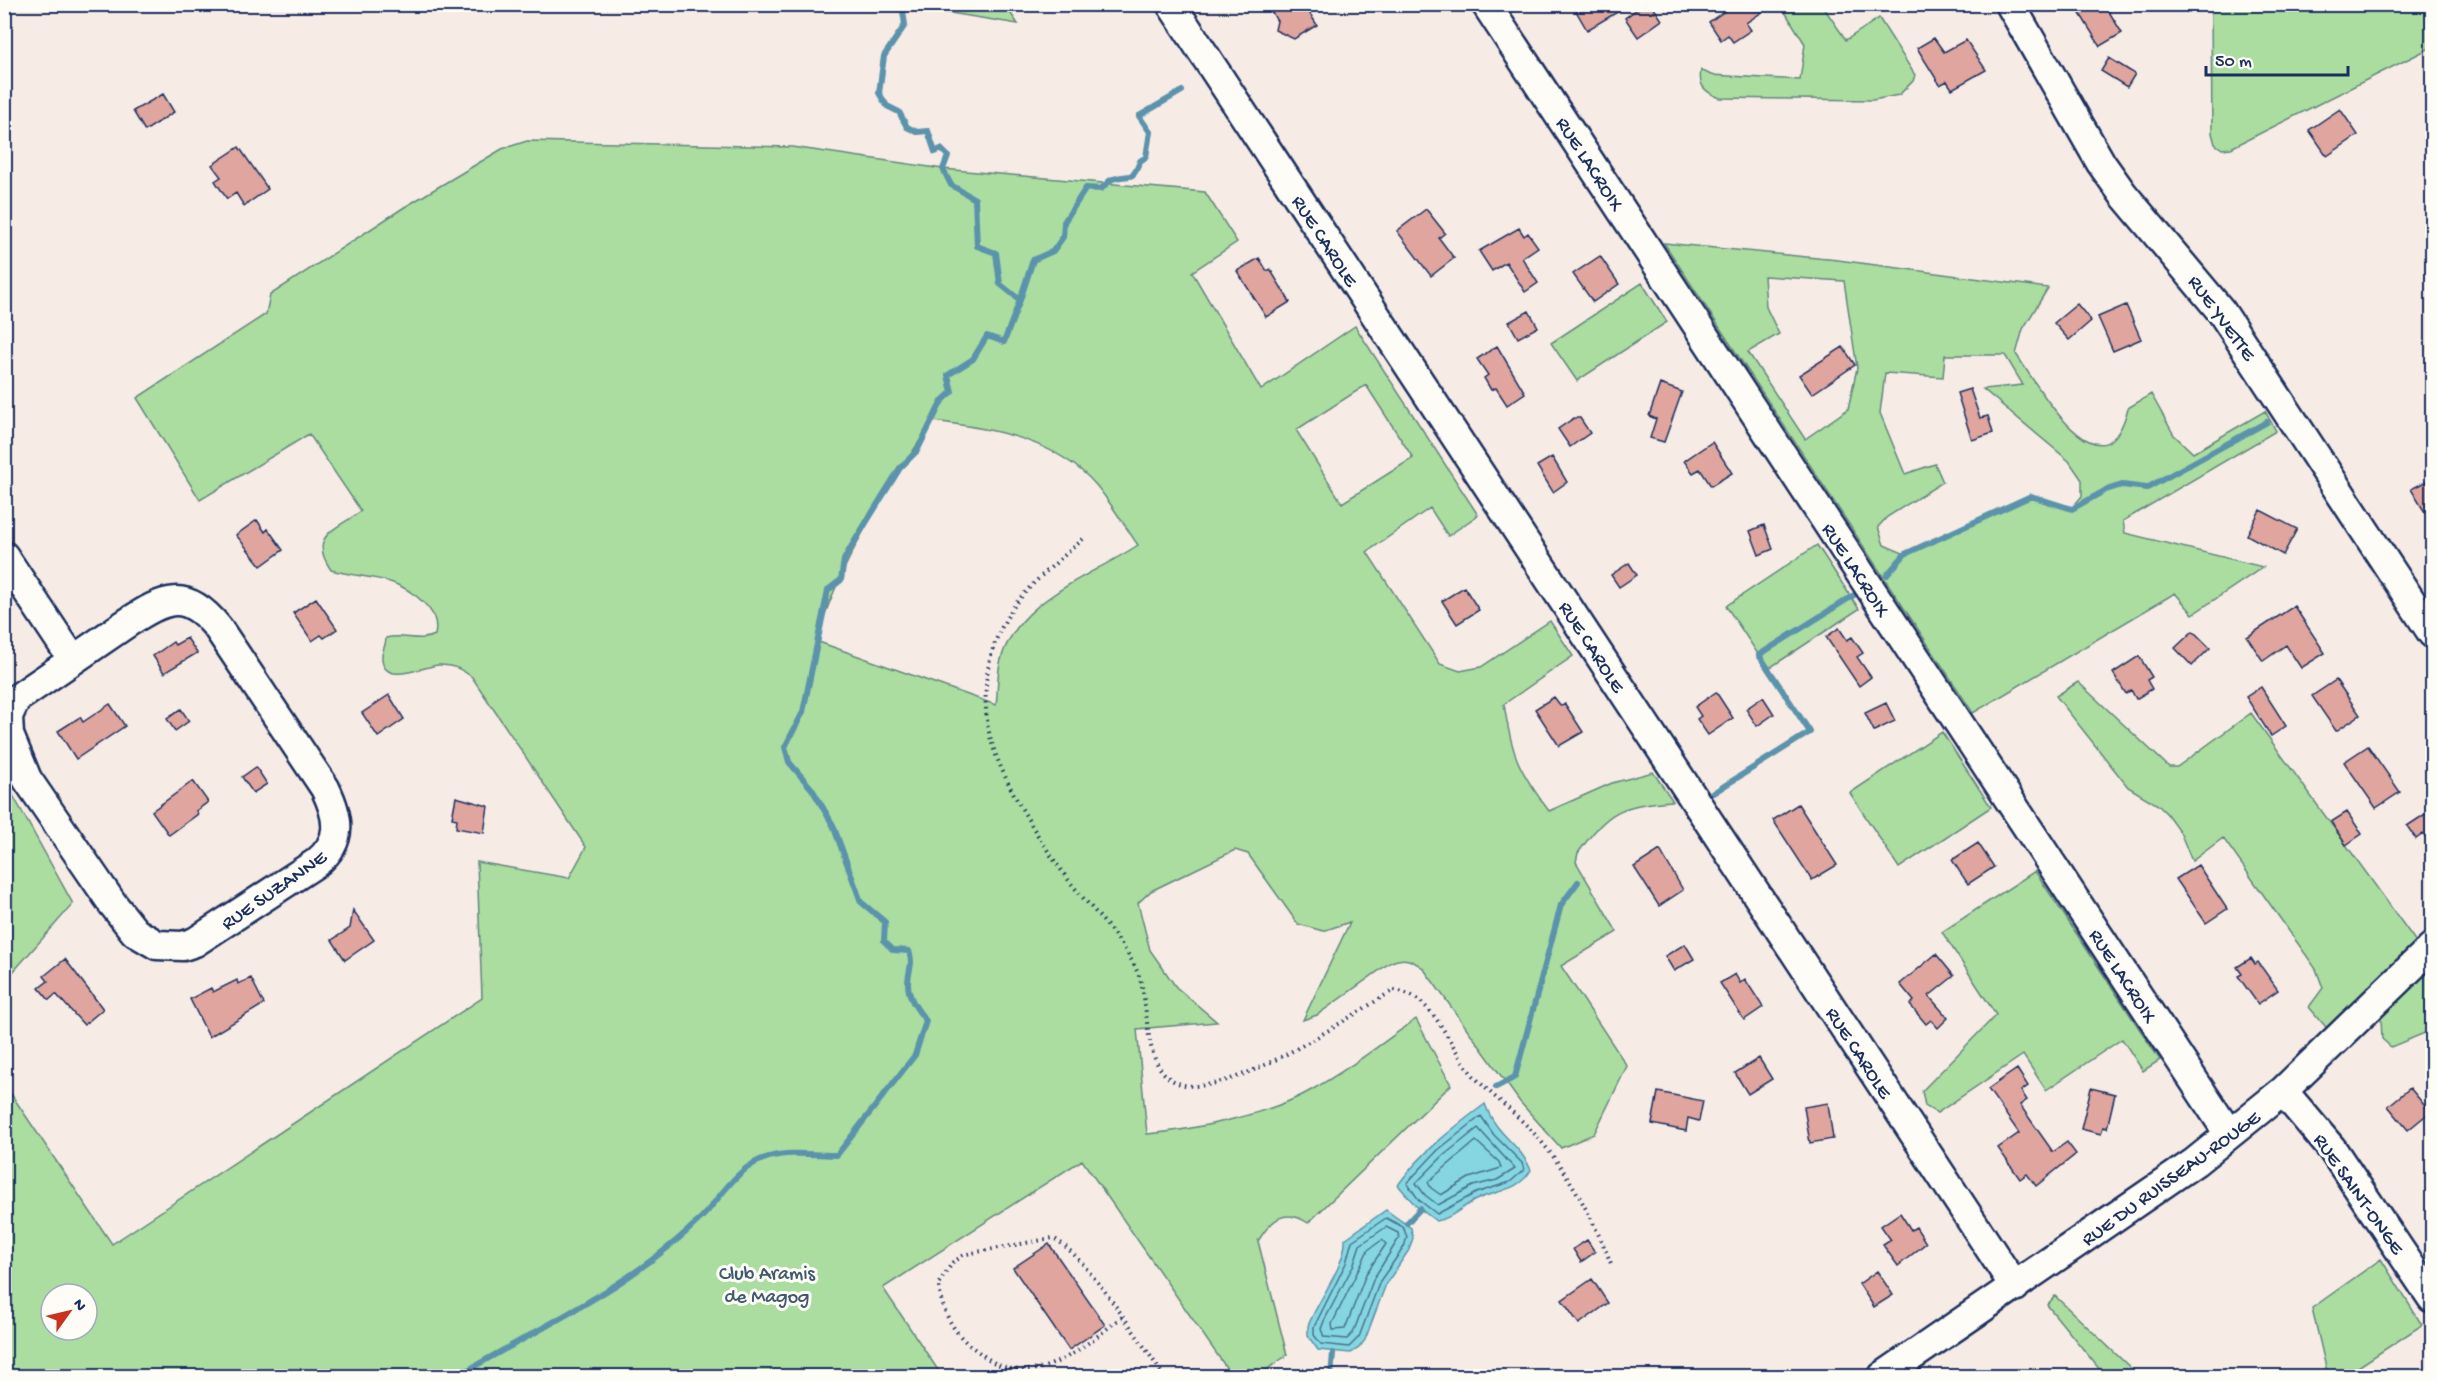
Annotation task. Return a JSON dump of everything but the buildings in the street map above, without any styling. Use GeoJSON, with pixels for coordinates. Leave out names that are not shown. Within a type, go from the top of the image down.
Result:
{"type":"FeatureCollection","features":[{"type":"Feature","properties":{"kind":"street","name":"RUE CAROLE"},"geometry":{"type":"LineString","coordinates":[[1171,4],[2015,1287]]}},
{"type":"Feature","properties":{"kind":"street","name":"RUE LACROIX"},"geometry":{"type":"LineString","coordinates":[[1486,4],[2229,1134]]}},
{"type":"Feature","properties":{"kind":"street","name":"RUE YVETTE"},"geometry":{"type":"LineString","coordinates":[[2010,4],[2101,163],[2123,194],[2221,311],[2433,633]]}},
{"type":"Feature","properties":{"kind":"street"},"geometry":{"type":"LineString","coordinates":[[4,555],[73,660]]}},
{"type":"Feature","properties":{"kind":"street","name":"RUE SUZANNE"},"geometry":{"type":"LineString","coordinates":[[176,600],[203,610],[218,628],[325,788],[336,812],[338,824],[332,846],[325,856],[195,942],[170,947],[145,940],[112,903],[27,779],[9,735],[8,716],[16,699],[73,660],[157,604],[176,600]]}},
{"type":"Feature","properties":{"kind":"street","name":"RUE DU RUISSEAU-ROUGE"},"geometry":{"type":"LineString","coordinates":[[1883,1377],[2174,1178],[2283,1091],[2433,947]]}},
{"type":"Feature","properties":{"kind":"street","name":"RUE SAINT-ONGE"},"geometry":{"type":"LineString","coordinates":[[2283,1091],[2332,1149],[2433,1298]]}},
{"type":"Feature","properties":{"kind":"path"},"geometry":{"type":"LineString","coordinates":[[1083,539],[1032,586],[1005,620],[989,660],[986,687],[988,728],[1003,768],[1031,824],[1069,880],[1136,968],[1145,991],[1150,1048],[1157,1064],[1176,1083],[1195,1087],[1217,1082],[1274,1061],[1303,1046],[1394,990],[1406,991],[1425,1005],[1469,1070],[1529,1128],[1551,1155],[1576,1191],[1598,1230],[1612,1266]]}},
{"type":"Feature","properties":{"kind":"path"},"geometry":{"type":"LineString","coordinates":[[1122,1317],[1066,1357],[1049,1366],[1028,1370],[1008,1369],[990,1360],[968,1344],[945,1312],[939,1283],[953,1262],[966,1254],[1053,1238],[1065,1245],[1084,1268],[1122,1317],[1164,1377]]}},
{"type":"Feature","properties":{"kind":"green space"},"geometry":{"type":"Polygon","coordinates":[[[1780,4],[1822,5],[1846,40],[1879,18],[1915,75],[1913,81],[1899,95],[1873,100],[1720,98],[1707,91],[1702,84],[1701,70],[1711,75],[1800,80],[1805,44],[1780,4]]]}},
{"type":"Feature","properties":{"kind":"green space"},"geometry":{"type":"Polygon","coordinates":[[[901,5],[1005,5],[1018,24],[901,5]]]}},
{"type":"Feature","properties":{"kind":"green space"},"geometry":{"type":"Polygon","coordinates":[[[2211,5],[2432,5],[2432,47],[2231,148],[2222,149],[2215,144],[2212,133],[2211,5]]]}},
{"type":"Feature","properties":{"kind":"green space","name":"Club Aramis de Magog"},"geometry":{"type":"Polygon","coordinates":[[[527,141],[792,147],[943,169],[1205,192],[1237,242],[1192,272],[1261,390],[1355,326],[1478,515],[1448,536],[1430,508],[1367,552],[1440,664],[1460,671],[1481,667],[1550,621],[1573,656],[1504,704],[1510,737],[1518,761],[1549,811],[1612,783],[1653,772],[1673,801],[1640,805],[1617,812],[1598,827],[1578,853],[1576,862],[1617,932],[1561,966],[1627,1066],[1594,1134],[1561,1148],[1520,1102],[1423,968],[1411,961],[1404,959],[1391,962],[1317,1015],[1303,1020],[1350,922],[1323,931],[1298,924],[1248,854],[1235,850],[1151,891],[1138,903],[1150,950],[1176,987],[1217,1022],[1137,1029],[1147,1134],[1185,1129],[1250,1115],[1289,1101],[1335,1076],[1416,1019],[1451,1085],[1308,1223],[1292,1216],[1279,1218],[1268,1227],[1258,1241],[1287,1355],[1258,1376],[1232,1376],[1082,1160],[883,1288],[942,1376],[5,1376],[5,1085],[112,1244],[482,998],[477,862],[569,878],[586,847],[472,677],[448,665],[404,673],[388,671],[384,666],[382,656],[386,638],[423,638],[435,635],[434,617],[430,609],[412,593],[391,582],[331,570],[324,558],[323,541],[334,529],[361,511],[309,434],[200,500],[137,398],[266,314],[270,295],[403,208],[502,149],[527,141]],[[1366,385],[1296,430],[1342,503],[1413,458],[1366,385]],[[933,421],[881,500],[851,554],[826,611],[816,641],[996,705],[1000,663],[1008,641],[1021,622],[1057,592],[1138,545],[1096,485],[1080,469],[1062,457],[1021,438],[977,427],[933,421]]]}},
{"type":"Feature","properties":{"kind":"green space"},"geometry":{"type":"Polygon","coordinates":[[[1664,243],[1838,260],[2048,288],[2023,329],[2016,354],[2054,409],[2071,428],[2088,440],[2103,444],[2117,434],[2128,408],[2151,394],[2174,435],[2193,453],[2265,411],[2276,431],[2123,521],[2125,533],[2263,567],[2193,614],[2175,593],[1973,713],[1664,243]],[[1764,276],[1766,307],[1779,334],[1748,352],[1805,439],[1848,409],[1857,368],[1844,281],[1764,276]],[[1945,355],[1943,377],[1885,373],[1880,413],[1905,474],[1935,464],[1943,482],[1887,517],[1878,527],[1884,545],[1905,554],[2031,496],[2071,509],[2082,496],[2082,480],[2069,461],[1983,389],[2023,385],[2005,355],[1945,355]]]}},
{"type":"Feature","properties":{"kind":"green space"},"geometry":{"type":"Polygon","coordinates":[[[1642,283],[1667,322],[1577,381],[1551,343],[1642,283]]]}},
{"type":"Feature","properties":{"kind":"green space"},"geometry":{"type":"Polygon","coordinates":[[[1817,545],[1859,609],[1768,669],[1726,606],[1817,545]]]}},
{"type":"Feature","properties":{"kind":"green space"},"geometry":{"type":"Polygon","coordinates":[[[2078,682],[2169,767],[2177,767],[2251,713],[2432,964],[2432,1030],[2391,1047],[2382,1039],[2381,1018],[2363,1000],[2330,1032],[2309,1007],[2323,988],[2316,969],[2223,838],[2192,861],[2180,832],[2167,814],[2158,805],[2128,787],[2056,696],[2078,682]]]}},
{"type":"Feature","properties":{"kind":"green space"},"geometry":{"type":"Polygon","coordinates":[[[1942,732],[1991,807],[1899,868],[1850,793],[1942,732]]]}},
{"type":"Feature","properties":{"kind":"green space"},"geometry":{"type":"Polygon","coordinates":[[[4,779],[73,904],[5,981],[4,981],[4,779]]]}},
{"type":"Feature","properties":{"kind":"green space"},"geometry":{"type":"Polygon","coordinates":[[[2035,871],[2160,1060],[2143,1071],[2122,1039],[2046,1090],[2023,1055],[1937,1113],[1925,1106],[1922,1091],[1996,1015],[1942,932],[2035,871]]]}},
{"type":"Feature","properties":{"kind":"green space"},"geometry":{"type":"Polygon","coordinates":[[[2381,1259],[2422,1325],[2352,1371],[2351,1376],[2328,1376],[2312,1308],[2381,1259]]]}},
{"type":"Feature","properties":{"kind":"green space"},"geometry":{"type":"Polygon","coordinates":[[[2055,1296],[2139,1376],[2105,1376],[2047,1305],[2055,1296]]]}},
{"type":"Feature","properties":{"kind":"water"},"geometry":{"type":"Polygon","coordinates":[[[1485,1104],[1496,1124],[1526,1160],[1531,1170],[1514,1186],[1478,1199],[1447,1218],[1436,1221],[1415,1205],[1398,1185],[1427,1151],[1485,1104]]]}},
{"type":"Feature","properties":{"kind":"water"},"geometry":{"type":"Polygon","coordinates":[[[1386,1210],[1411,1228],[1413,1238],[1409,1250],[1386,1284],[1365,1340],[1359,1348],[1351,1353],[1318,1350],[1308,1336],[1308,1326],[1337,1271],[1345,1239],[1386,1210]]]}},
{"type":"Feature","properties":{"kind":"waterway"},"geometry":{"type":"LineString","coordinates":[[458,1376],[585,1304],[646,1264],[675,1242],[702,1217],[739,1174],[758,1161],[785,1154],[837,1155],[915,1055],[926,1021],[910,994],[909,951],[893,950],[884,941],[885,922],[861,902],[833,825],[812,789],[789,762],[785,747],[803,712],[828,590],[841,580],[844,560],[851,547],[900,468],[917,451],[942,401],[952,392],[948,375],[973,359],[987,336],[1004,342],[1020,300],[1000,284],[996,253],[977,246],[975,199],[951,185],[943,169],[948,156],[941,149],[935,152],[928,131],[917,132],[907,127],[899,112],[887,106],[879,93],[884,56],[905,25],[902,4]]}},
{"type":"Feature","properties":{"kind":"waterway"},"geometry":{"type":"LineString","coordinates":[[1020,300],[1033,260],[1053,251],[1063,237],[1064,222],[1086,188],[1101,189],[1112,180],[1133,175],[1140,161],[1146,157],[1150,132],[1139,116],[1182,91]]}},
{"type":"Feature","properties":{"kind":"waterway"},"geometry":{"type":"LineString","coordinates":[[1887,575],[1905,554],[2031,496],[2072,509],[2106,490],[2122,485],[2147,488],[2267,422]]}},
{"type":"Feature","properties":{"kind":"waterway"},"geometry":{"type":"LineString","coordinates":[[1713,793],[1810,732],[1759,655],[1854,595]]}},
{"type":"Feature","properties":{"kind":"waterway"},"geometry":{"type":"LineString","coordinates":[[1496,1087],[1515,1077],[1561,905],[1578,882]]}},
{"type":"Feature","properties":{"kind":"waterway"},"geometry":{"type":"LineString","coordinates":[[1407,1223],[1420,1209]]}},
{"type":"Feature","properties":{"kind":"waterway"},"geometry":{"type":"LineString","coordinates":[[1331,1376],[1333,1353]]}}]}
